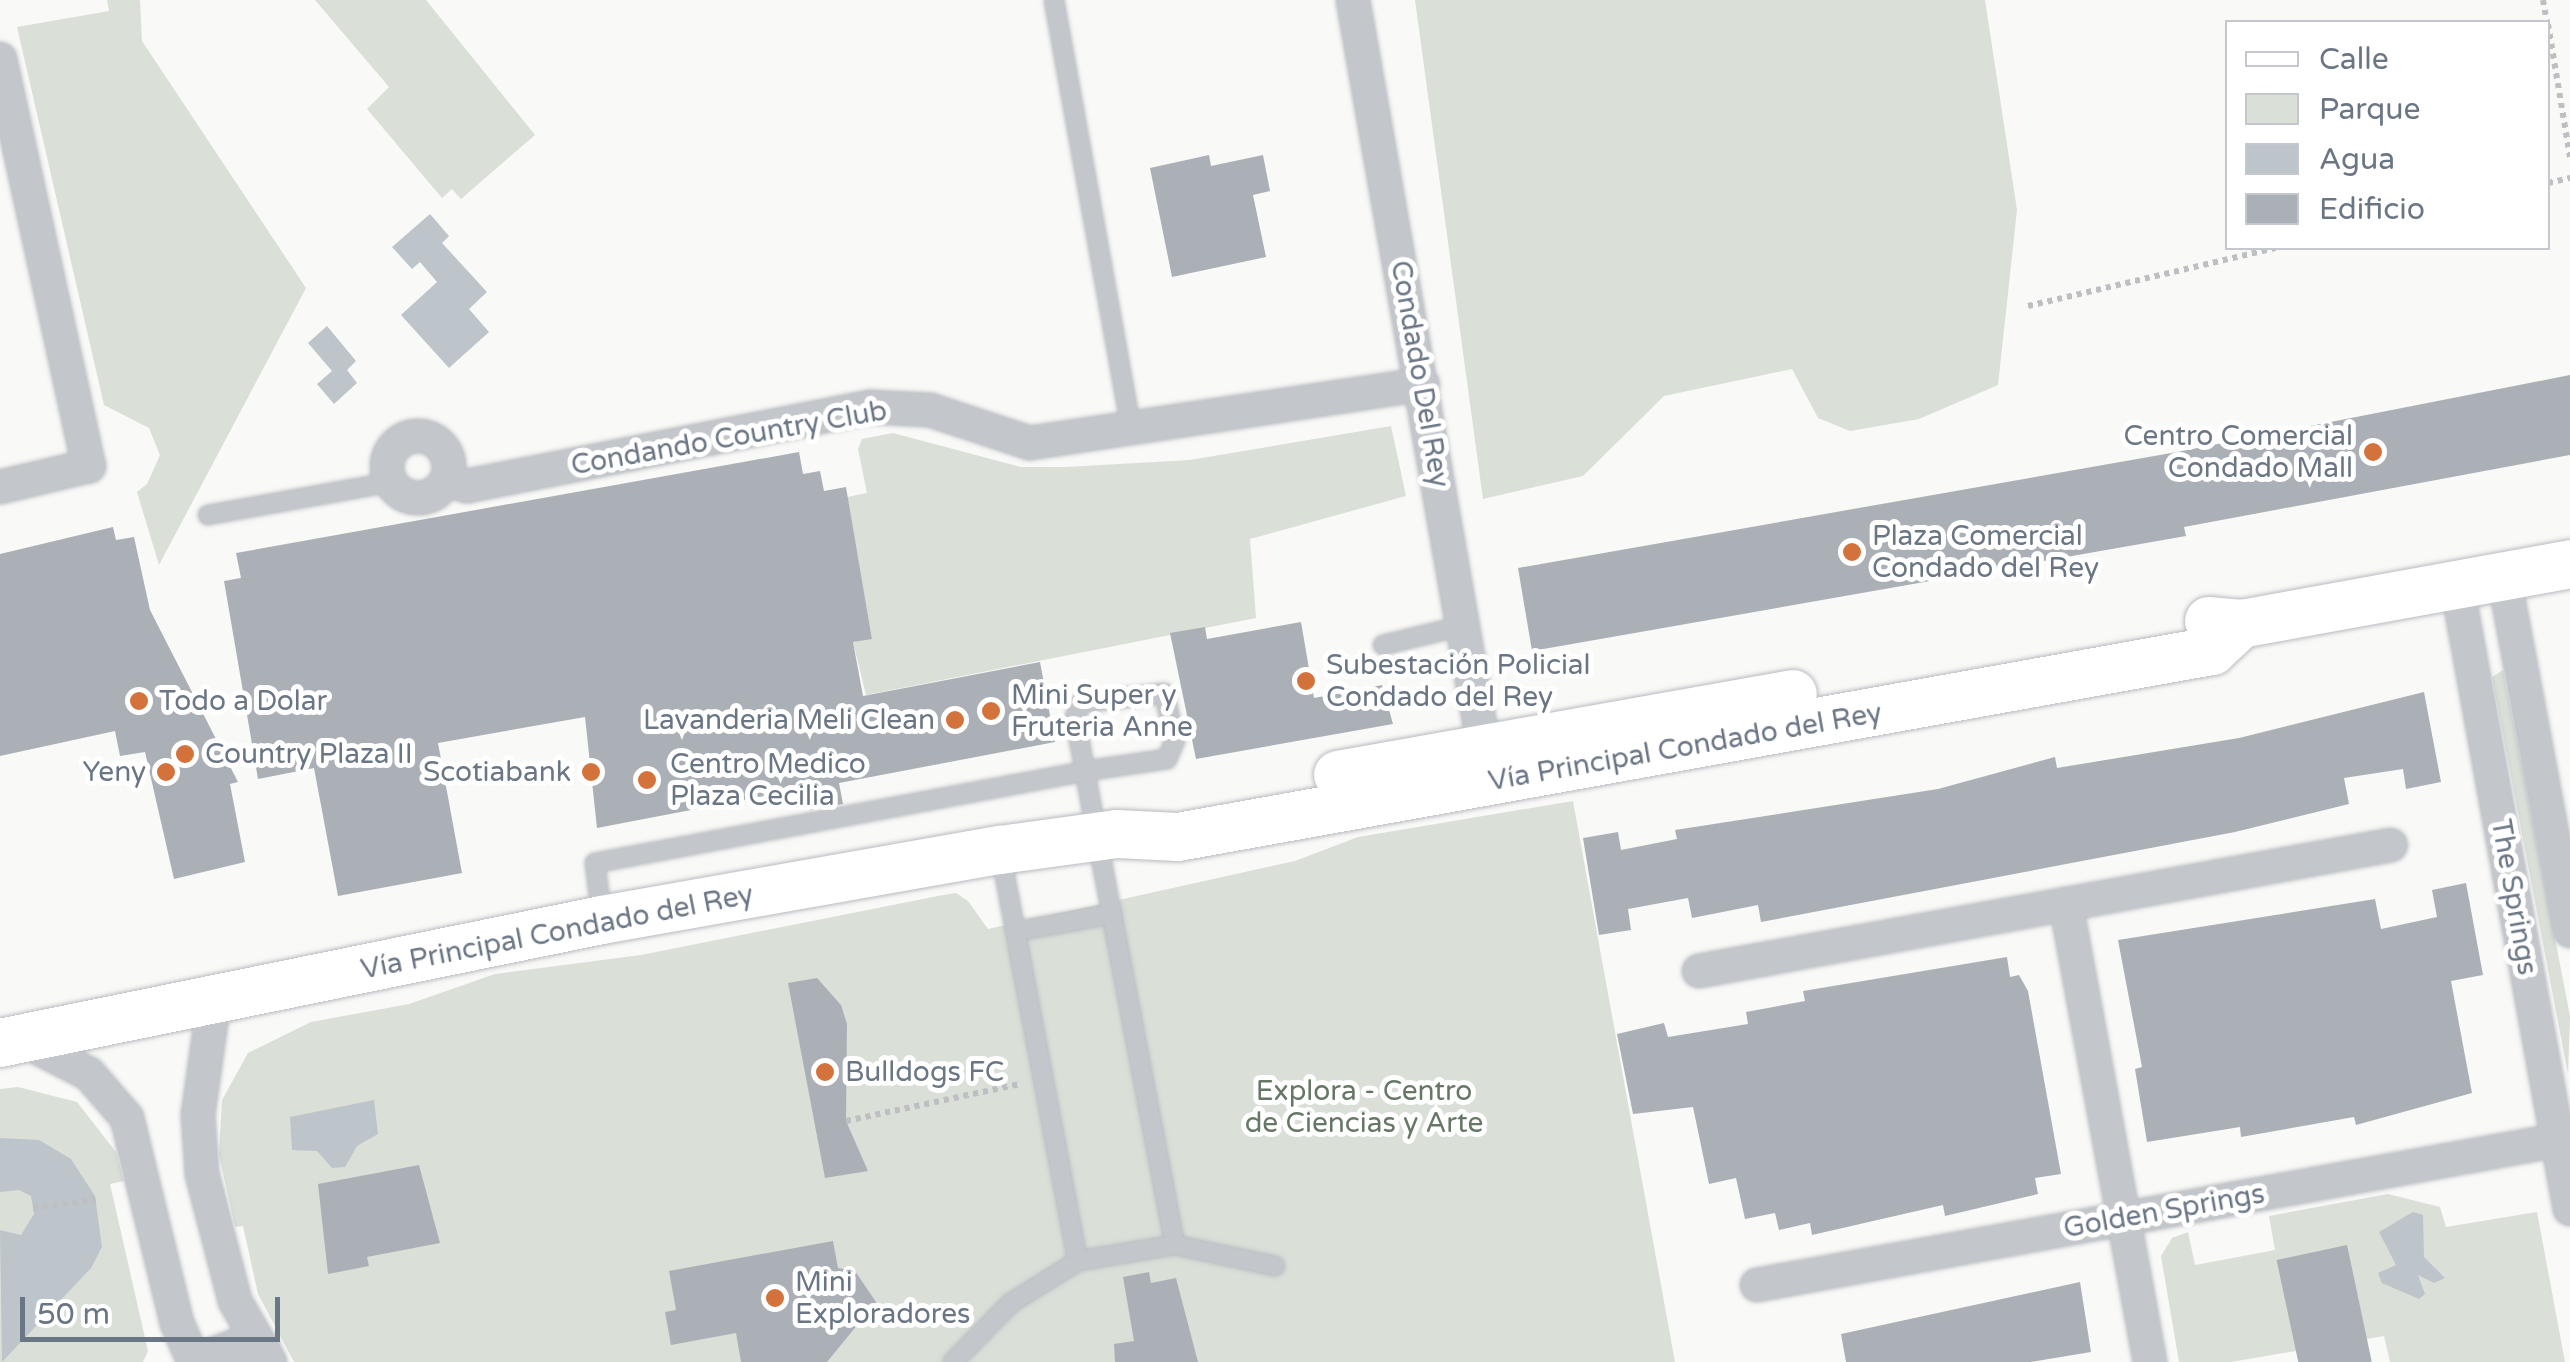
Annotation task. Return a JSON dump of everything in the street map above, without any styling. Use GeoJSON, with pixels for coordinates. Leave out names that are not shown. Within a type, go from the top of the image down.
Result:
{"type":"FeatureCollection","features":[{"type":"Feature","properties":{"kind":"street","name":"Condado Del Rey"},"geometry":{"type":"LineString","coordinates":[[1354,0],[1462,626],[1500,763]]}},
{"type":"Feature","properties":{"kind":"street"},"geometry":{"type":"LineString","coordinates":[[0,59],[89,466],[0,488]]}},
{"type":"Feature","properties":{"kind":"street","name":"Condando Country Club"},"geometry":{"type":"LineString","coordinates":[[447,480],[466,486],[871,407],[930,410],[1030,443],[1132,432],[1423,384]]}},
{"type":"Feature","properties":{"kind":"street"},"geometry":{"type":"LineString","coordinates":[[424,436],[446,452],[447,480],[426,497],[400,492],[391,482],[389,455],[398,443],[424,436]]}},
{"type":"Feature","properties":{"kind":"street","name":"Vía Principal Condado del Rey"},"geometry":{"type":"LineString","coordinates":[[1107,836],[1174,806],[1500,763],[2208,621],[2241,624],[2570,564]]}},
{"type":"Feature","properties":{"kind":"street","name":"The Springs"},"geometry":{"type":"LineString","coordinates":[[2504,576],[2570,931]]}},
{"type":"Feature","properties":{"kind":"street","name":"The Springs"},"geometry":{"type":"LineString","coordinates":[[2457,584],[2564,1139],[2570,1209]]}},
{"type":"Feature","properties":{"kind":"street","name":"Vía Principal Condado del Rey"},"geometry":{"type":"LineString","coordinates":[[10,1041],[602,920],[1000,850],[1107,836],[1178,837],[1458,788],[1500,763]]}},
{"type":"Feature","properties":{"kind":"street"},"geometry":{"type":"LineString","coordinates":[[1699,970],[2391,844]]}},
{"type":"Feature","properties":{"kind":"street"},"geometry":{"type":"LineString","coordinates":[[2066,904],[2150,1362]]}},
{"type":"Feature","properties":{"kind":"street"},"geometry":{"type":"LineString","coordinates":[[214,1001],[200,1096],[202,1174],[235,1301],[267,1355]]}},
{"type":"Feature","properties":{"kind":"street"},"geometry":{"type":"LineString","coordinates":[[10,1041],[89,1074],[127,1118],[177,1323],[194,1362],[235,1346],[267,1355]]}},
{"type":"Feature","properties":{"kind":"street","name":"Golden Springs"},"geometry":{"type":"LineString","coordinates":[[1758,1285],[2564,1139]]}},
{"type":"Feature","properties":{"kind":"lane"},"geometry":{"type":"LineString","coordinates":[[1054,0],[1132,432]]}},
{"type":"Feature","properties":{"kind":"lane"},"geometry":{"type":"LineString","coordinates":[[208,515],[391,482]]}},
{"type":"Feature","properties":{"kind":"lane"},"geometry":{"type":"LineString","coordinates":[[1383,645],[1462,626]]}},
{"type":"Feature","properties":{"kind":"lane"},"geometry":{"type":"LineString","coordinates":[[602,920],[596,862],[1085,772],[1167,760],[1175,740],[1164,693],[1081,703],[1074,717],[1085,772],[1107,836],[1112,914],[1175,1246]]}},
{"type":"Feature","properties":{"kind":"lane"},"geometry":{"type":"LineString","coordinates":[[1000,850],[1078,1261]]}},
{"type":"Feature","properties":{"kind":"lane"},"geometry":{"type":"LineString","coordinates":[[1017,930],[1112,914]]}},
{"type":"Feature","properties":{"kind":"lane"},"geometry":{"type":"LineString","coordinates":[[952,1362],[1012,1303],[1078,1261],[1175,1246],[1274,1266]]}},
{"type":"Feature","properties":{"kind":"path"},"geometry":{"type":"LineString","coordinates":[[2550,40],[2570,157]]}},
{"type":"Feature","properties":{"kind":"path"},"geometry":{"type":"LineString","coordinates":[[2028,306],[2266,250]]}},
{"type":"Feature","properties":{"kind":"path"},"geometry":{"type":"LineString","coordinates":[[846,1121],[1045,1080]]}},
{"type":"Feature","properties":{"kind":"path"},"geometry":{"type":"LineString","coordinates":[[33,1208],[96,1200]]}},
{"type":"Feature","properties":{"kind":"green space"},"geometry":{"type":"Polygon","coordinates":[[[107,0],[140,0],[142,41],[306,288],[159,565],[137,492],[147,484],[160,455],[149,428],[104,405],[17,27],[109,11],[107,0]]]}},
{"type":"Feature","properties":{"kind":"green space"},"geometry":{"type":"Polygon","coordinates":[[[315,0],[426,0],[535,135],[461,199],[452,189],[442,198],[367,109],[389,87],[315,0]]]}},
{"type":"Feature","properties":{"kind":"green space"},"geometry":{"type":"Polygon","coordinates":[[[1415,0],[1985,0],[2017,210],[1998,385],[1919,419],[1850,431],[1818,418],[1792,369],[1664,396],[1583,476],[1483,499],[1415,0]]]}},
{"type":"Feature","properties":{"kind":"green space"},"geometry":{"type":"Polygon","coordinates":[[[1391,426],[1406,496],[1250,539],[1256,618],[866,695],[853,642],[872,638],[847,497],[867,493],[858,449],[862,439],[893,433],[1021,467],[1066,467],[1190,460],[1391,426]]]}},
{"type":"Feature","properties":{"kind":"green space"},"geometry":{"type":"Polygon","coordinates":[[[2503,670],[2570,1016],[2568,1074],[2492,677],[2503,670]]]}},
{"type":"Feature","properties":{"kind":"green space","name":"Explora - Centro de Ciencias y Arte"},"geometry":{"type":"Polygon","coordinates":[[[1573,801],[1675,1362],[294,1362],[258,1294],[243,1226],[235,1227],[219,1155],[222,1100],[248,1053],[311,1022],[409,1004],[495,974],[641,955],[956,893],[968,901],[988,929],[1295,861],[1358,837],[1573,801]]]}},
{"type":"Feature","properties":{"kind":"green space"},"geometry":{"type":"Polygon","coordinates":[[[18,1087],[77,1102],[116,1152],[124,1181],[110,1184],[148,1351],[143,1362],[0,1362],[0,1089],[18,1087]]]}},
{"type":"Feature","properties":{"kind":"green space"},"geometry":{"type":"Polygon","coordinates":[[[2388,1194],[2440,1207],[2446,1227],[2537,1212],[2565,1362],[2390,1362],[2384,1336],[2231,1362],[2179,1362],[2161,1256],[2172,1238],[2188,1232],[2195,1265],[2275,1250],[2269,1216],[2388,1194]]]}},
{"type":"Feature","properties":{"kind":"water"},"geometry":{"type":"Polygon","coordinates":[[[430,214],[449,236],[442,243],[487,292],[469,309],[489,332],[449,368],[401,315],[437,282],[420,262],[412,269],[392,247],[430,214]]]}},
{"type":"Feature","properties":{"kind":"water"},"geometry":{"type":"Polygon","coordinates":[[[327,326],[356,361],[347,370],[357,383],[334,404],[317,384],[332,371],[308,343],[327,326]]]}},
{"type":"Feature","properties":{"kind":"water"},"geometry":{"type":"Polygon","coordinates":[[[374,1100],[378,1134],[357,1146],[345,1167],[332,1168],[317,1151],[292,1150],[290,1117],[374,1100]]]}},
{"type":"Feature","properties":{"kind":"water"},"geometry":{"type":"Polygon","coordinates":[[[0,1138],[39,1140],[71,1159],[95,1196],[102,1247],[91,1268],[2,1362],[0,1230],[21,1235],[34,1214],[31,1196],[19,1190],[0,1192],[0,1138]]]}},
{"type":"Feature","properties":{"kind":"water"},"geometry":{"type":"Polygon","coordinates":[[[2413,1212],[2423,1215],[2424,1257],[2445,1278],[2434,1283],[2418,1275],[2425,1294],[2419,1299],[2382,1283],[2378,1273],[2396,1265],[2379,1232],[2413,1212]]]}},
{"type":"Feature","properties":{"kind":"building"},"geometry":{"type":"Polygon","coordinates":[[[1209,155],[1211,166],[1263,155],[1270,191],[1253,195],[1266,257],[1172,277],[1150,168],[1209,155]]]}},
{"type":"Feature","properties":{"kind":"building","name":"Plaza Comercial Condado del Rey"},"geometry":{"type":"Polygon","coordinates":[[[2570,375],[2570,455],[2184,527],[2186,536],[1532,651],[1518,568],[2177,452],[2570,375]]]}},
{"type":"Feature","properties":{"kind":"building"},"geometry":{"type":"Polygon","coordinates":[[[799,452],[803,474],[820,471],[824,491],[846,487],[872,639],[853,642],[863,696],[1040,662],[1055,742],[839,783],[843,804],[810,810],[806,788],[597,828],[585,717],[438,743],[462,873],[338,896],[314,768],[258,779],[224,581],[241,578],[236,553],[799,452]]]}},
{"type":"Feature","properties":{"kind":"building","name":"Country Plaza II"},"geometry":{"type":"Polygon","coordinates":[[[113,527],[116,540],[134,537],[150,610],[238,782],[230,784],[245,862],[174,879],[145,752],[120,756],[115,731],[0,756],[0,554],[113,527]]]}},
{"type":"Feature","properties":{"kind":"building"},"geometry":{"type":"Polygon","coordinates":[[[1301,622],[1314,698],[1382,685],[1393,724],[1196,759],[1170,633],[1205,627],[1207,639],[1301,622]]]}},
{"type":"Feature","properties":{"kind":"building"},"geometry":{"type":"Polygon","coordinates":[[[2424,692],[2441,782],[2406,789],[2403,769],[2344,778],[2349,804],[2235,832],[1761,922],[1758,905],[1692,918],[1688,898],[1628,909],[1631,930],[1599,935],[1583,838],[1618,832],[1621,850],[1677,839],[1675,830],[1938,789],[2055,757],[2057,768],[2239,738],[2424,692]]]}},
{"type":"Feature","properties":{"kind":"building"},"geometry":{"type":"Polygon","coordinates":[[[2466,883],[2483,975],[2451,981],[2472,1093],[2356,1125],[2354,1117],[2241,1137],[2240,1127],[2147,1142],[2135,1069],[2142,1067],[2118,940],[2375,899],[2381,929],[2437,917],[2432,890],[2466,883]]]}},
{"type":"Feature","properties":{"kind":"building"},"geometry":{"type":"Polygon","coordinates":[[[2007,957],[2010,977],[2019,975],[2028,991],[2061,1174],[2035,1178],[2038,1194],[1945,1216],[1943,1205],[1812,1235],[1810,1223],[1779,1230],[1775,1213],[1745,1219],[1736,1178],[1709,1184],[1693,1107],[1633,1114],[1617,1034],[1664,1023],[1668,1037],[1748,1024],[1746,1012],[1805,1001],[1803,991],[2007,957]]]}},
{"type":"Feature","properties":{"kind":"building","name":"Bulldogs FC"},"geometry":{"type":"Polygon","coordinates":[[[817,978],[841,1005],[847,1024],[846,1121],[868,1171],[825,1178],[788,983],[817,978]]]}},
{"type":"Feature","properties":{"kind":"building"},"geometry":{"type":"Polygon","coordinates":[[[419,1165],[440,1243],[367,1257],[369,1266],[328,1274],[318,1184],[419,1165]]]}},
{"type":"Feature","properties":{"kind":"building","name":"Mini Exploradores"},"geometry":{"type":"Polygon","coordinates":[[[833,1241],[838,1268],[855,1271],[876,1302],[827,1362],[741,1362],[736,1333],[671,1345],[665,1312],[676,1310],[669,1271],[833,1241]]]}},
{"type":"Feature","properties":{"kind":"building"},"geometry":{"type":"Polygon","coordinates":[[[2347,1245],[2372,1361],[2298,1362],[2277,1260],[2347,1245]]]}},
{"type":"Feature","properties":{"kind":"building"},"geometry":{"type":"Polygon","coordinates":[[[1149,1272],[1151,1283],[1176,1278],[1198,1362],[1115,1362],[1114,1344],[1134,1341],[1123,1277],[1149,1272]]]}},
{"type":"Feature","properties":{"kind":"building"},"geometry":{"type":"Polygon","coordinates":[[[2080,1282],[2091,1352],[2030,1362],[1846,1362],[1841,1334],[2080,1282]]]}},
{"type":"Feature","properties":{"kind":"place","name":"Centro Comercial Condado Mall"},"geometry":{"type":"Point","coordinates":[2373,452]}},
{"type":"Feature","properties":{"kind":"place","name":"Plaza Comercial Condado del Rey"},"geometry":{"type":"Point","coordinates":[1852,552]}},
{"type":"Feature","properties":{"kind":"place","name":"Subestación Policial Condado del Rey"},"geometry":{"type":"Point","coordinates":[1306,681]}},
{"type":"Feature","properties":{"kind":"place","name":"Todo a Dolar"},"geometry":{"type":"Point","coordinates":[139,701]}},
{"type":"Feature","properties":{"kind":"place","name":"Mini Super y Fruteria Anne"},"geometry":{"type":"Point","coordinates":[991,711]}},
{"type":"Feature","properties":{"kind":"place","name":"Lavanderia Meli Clean"},"geometry":{"type":"Point","coordinates":[955,720]}},
{"type":"Feature","properties":{"kind":"place","name":"Country Plaza II"},"geometry":{"type":"Point","coordinates":[185,754]}},
{"type":"Feature","properties":{"kind":"place","name":"Yeny"},"geometry":{"type":"Point","coordinates":[166,772]}},
{"type":"Feature","properties":{"kind":"place","name":"Scotiabank"},"geometry":{"type":"Point","coordinates":[591,772]}},
{"type":"Feature","properties":{"kind":"place","name":"Centro Medico Plaza Cecilia"},"geometry":{"type":"Point","coordinates":[647,780]}},
{"type":"Feature","properties":{"kind":"place","name":"Bulldogs FC"},"geometry":{"type":"Point","coordinates":[825,1072]}},
{"type":"Feature","properties":{"kind":"place","name":"Mini Exploradores"},"geometry":{"type":"Point","coordinates":[775,1298]}}]}
